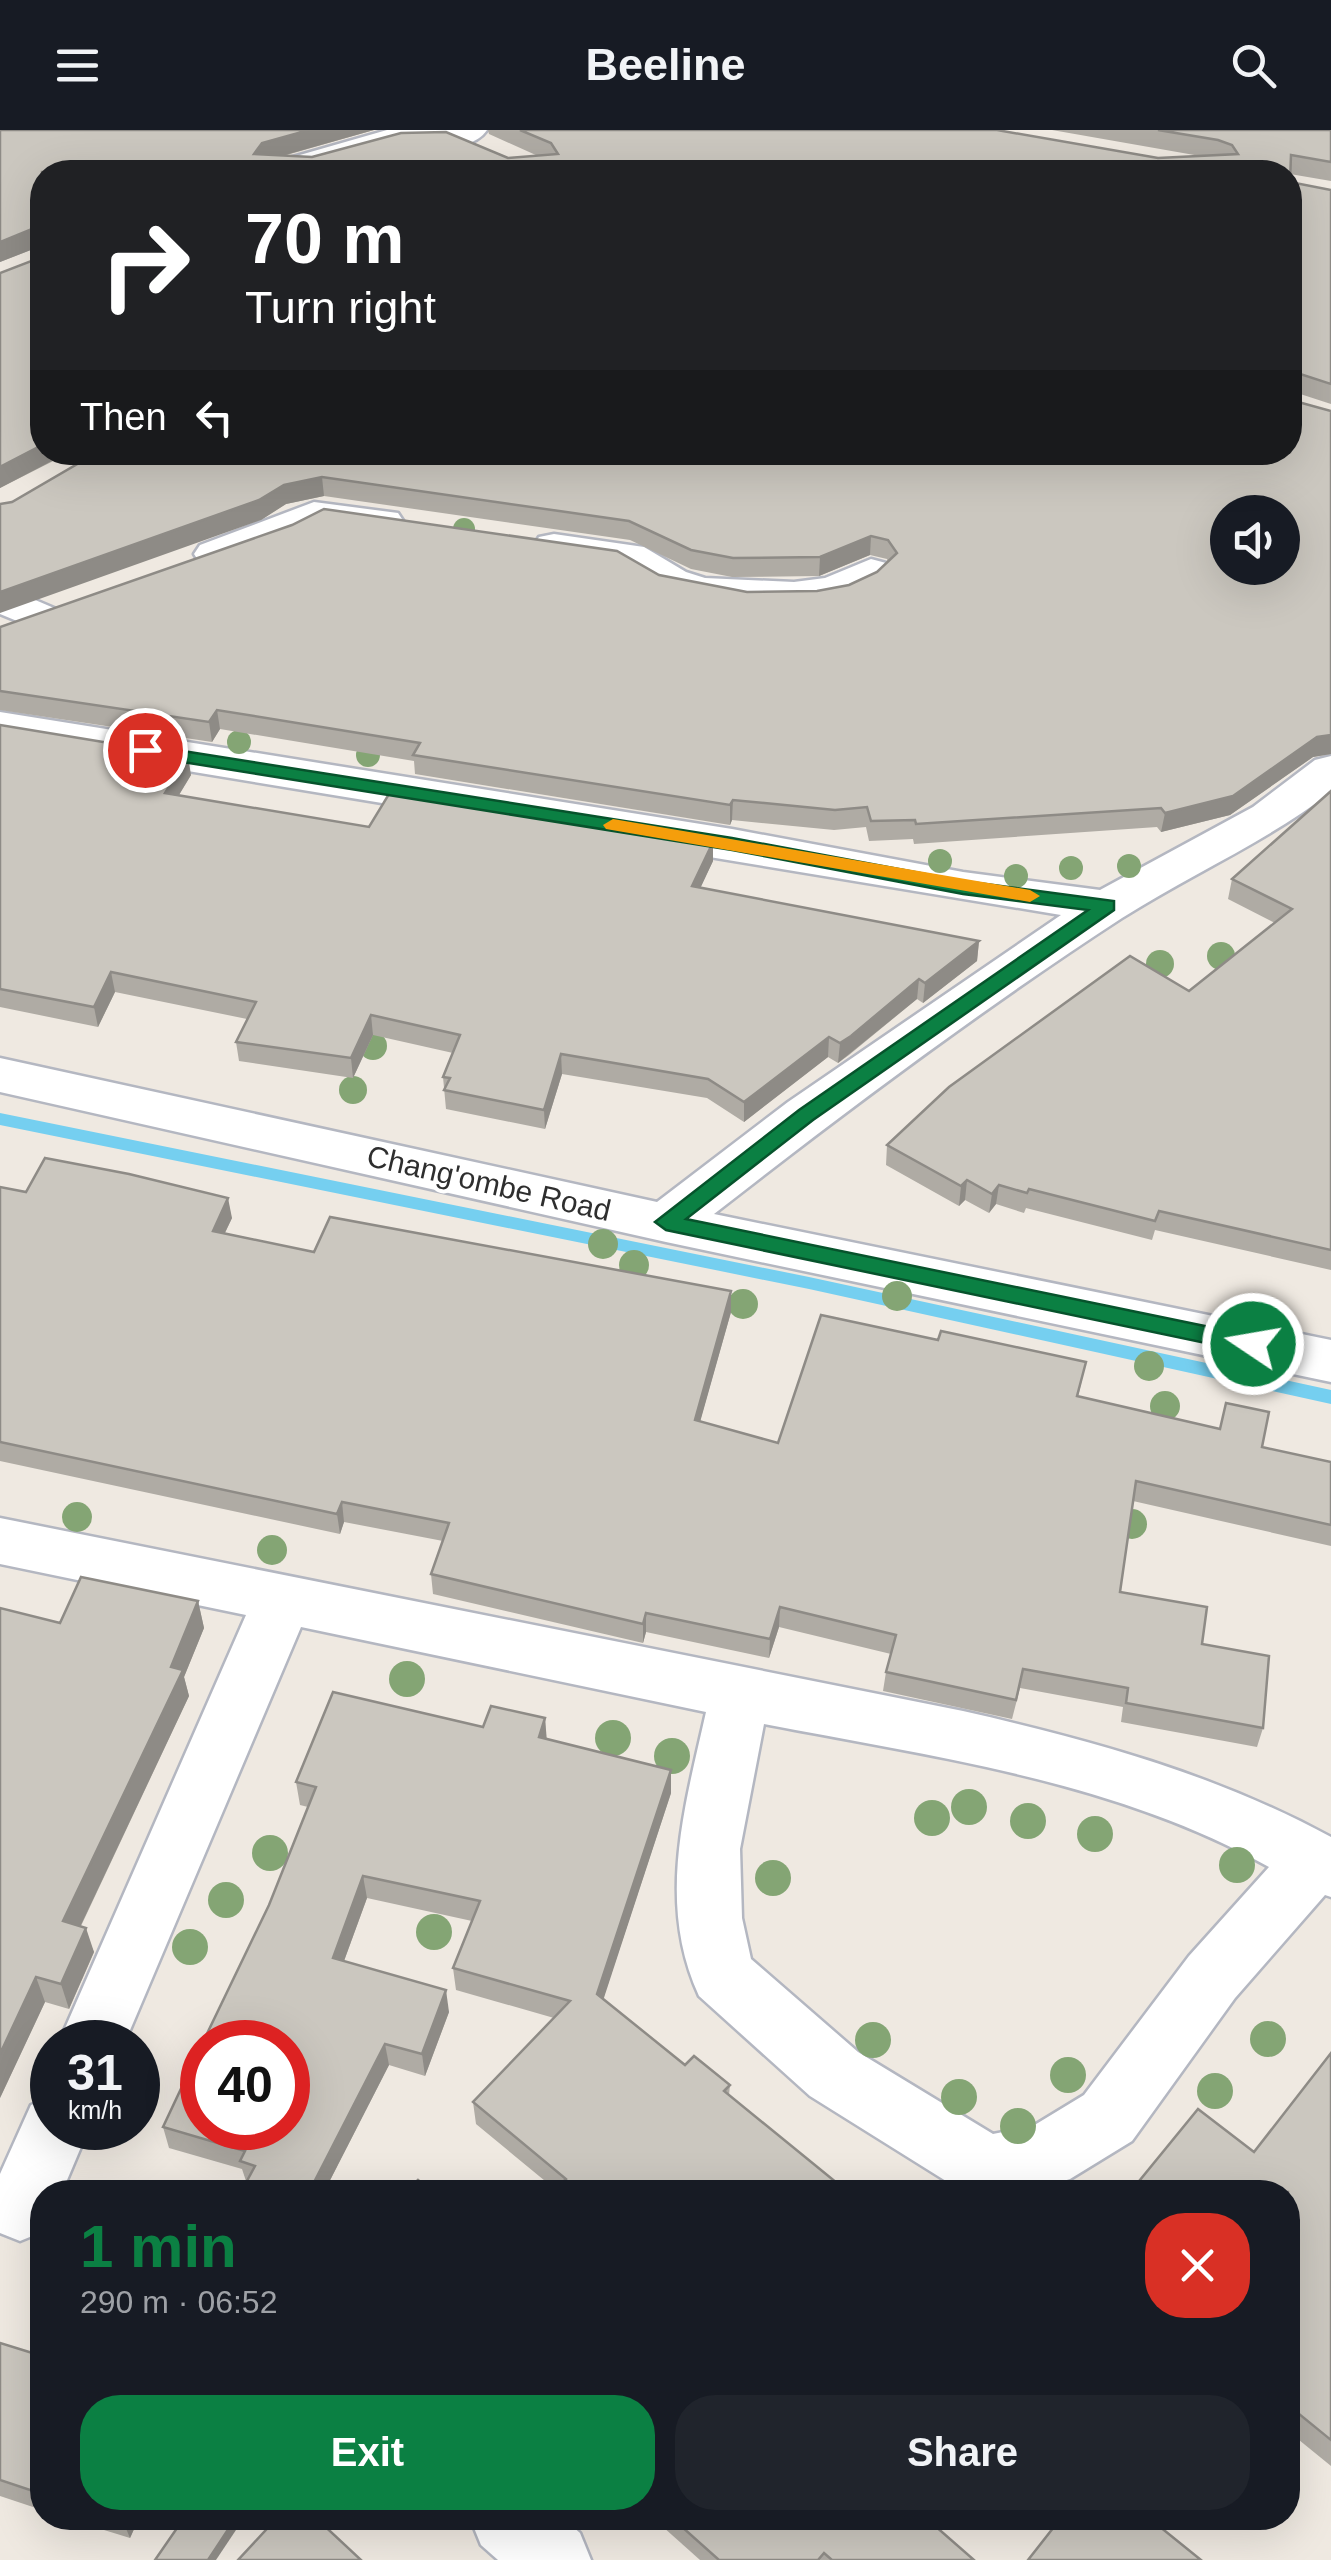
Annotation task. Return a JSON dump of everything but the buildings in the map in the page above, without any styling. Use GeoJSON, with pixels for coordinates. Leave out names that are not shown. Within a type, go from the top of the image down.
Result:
{"type":"FeatureCollection","features":[{"type":"Feature","properties":{"kind":"street"},"geometry":{"type":"LineString","coordinates":[[313,160],[394,134],[462,133],[502,155]]}},
{"type":"Feature","properties":{"kind":"street"},"geometry":{"type":"LineString","coordinates":[[180,567],[278,532],[301,517],[325,512],[426,528]]}},
{"type":"Feature","properties":{"kind":"street"},"geometry":{"type":"LineString","coordinates":[[516,540],[628,556],[656,568],[672,581],[702,590],[794,595],[835,590],[871,572]]}},
{"type":"Feature","properties":{"kind":"street"},"geometry":{"type":"LineString","coordinates":[[0,598],[38,618]]}},
{"type":"Feature","properties":{"kind":"street"},"geometry":{"type":"LineString","coordinates":[[0,726],[732,844],[963,888],[1107,906]]}},
{"type":"Feature","properties":{"kind":"street"},"geometry":{"type":"LineString","coordinates":[[666,1222],[822,1104],[1107,906],[1268,817],[1331,770]]}},
{"type":"Feature","properties":{"kind":"street","name":"Chang'ombe Road"},"geometry":{"type":"LineString","coordinates":[[0,1076],[666,1222],[1331,1360]]}},
{"type":"Feature","properties":{"kind":"street"},"geometry":{"type":"LineString","coordinates":[[0,1540],[955,1736],[1144,1785],[1232,1817],[1324,1865],[1212,1977],[1108,2118],[1046,2156],[986,2168],[834,2074],[722,1975],[710,1918],[708,1849],[740,1693]]}},
{"type":"Feature","properties":{"kind":"street"},"geometry":{"type":"LineString","coordinates":[[101,2020],[283,1599]]}},
{"type":"Feature","properties":{"kind":"street"},"geometry":{"type":"LineString","coordinates":[[33,2180],[46,2150]]}},
{"type":"Feature","properties":{"kind":"street"},"geometry":{"type":"LineString","coordinates":[[521,2530],[553,2560]]}},
{"type":"Feature","properties":{"kind":"waterway"},"geometry":{"type":"LineString","coordinates":[[0,1119],[809,1283],[1331,1397]]}},
{"type":"Feature","properties":{"kind":"slow traffic"},"geometry":{"type":"LineString","coordinates":[[613,825],[963,888],[1030,896]]}},
{"type":"Feature","properties":{"kind":"route"},"geometry":{"type":"LineString","coordinates":[[145,750],[732,844],[963,888],[1107,906],[806,1115],[666,1222],[1253,1344]]}}]}
